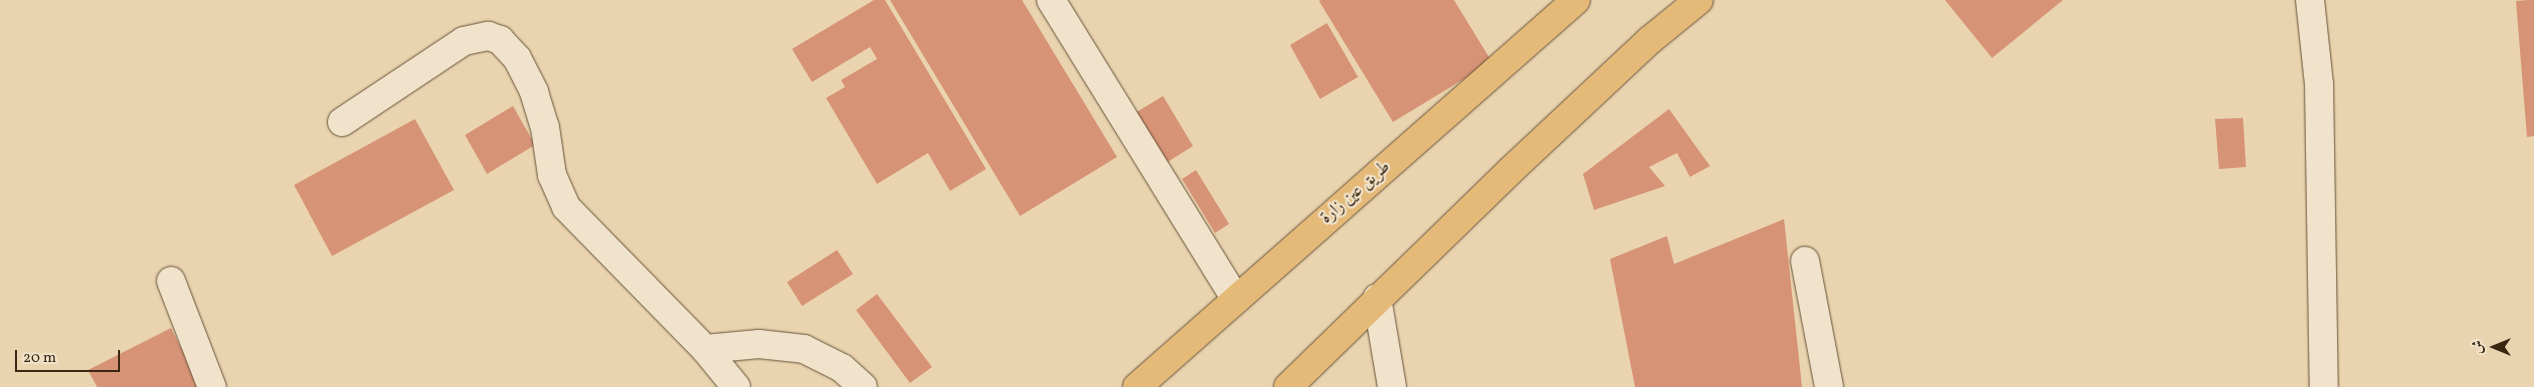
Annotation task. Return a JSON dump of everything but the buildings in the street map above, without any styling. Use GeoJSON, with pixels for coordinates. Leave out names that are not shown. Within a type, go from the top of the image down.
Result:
{"type":"FeatureCollection","features":[{"type":"Feature","properties":{"kind":"main road","name":"طريق عين زارة"},"geometry":{"type":"LineString","coordinates":[[1137,387],[1576,0]]}},
{"type":"Feature","properties":{"kind":"main road"},"geometry":{"type":"LineString","coordinates":[[1288,387],[1377,298],[1650,40],[1699,0]]}},
{"type":"Feature","properties":{"kind":"street"},"geometry":{"type":"LineString","coordinates":[[1051,0],[1236,299]]}},
{"type":"Feature","properties":{"kind":"street"},"geometry":{"type":"LineString","coordinates":[[2310,0],[2320,84],[2324,387]]}},
{"type":"Feature","properties":{"kind":"street"},"geometry":{"type":"LineString","coordinates":[[342,122],[464,41],[488,36],[500,40],[518,58],[534,92],[545,127],[552,175],[566,207],[706,349],[736,387]]}},
{"type":"Feature","properties":{"kind":"street"},"geometry":{"type":"LineString","coordinates":[[1806,261],[1829,387]]}},
{"type":"Feature","properties":{"kind":"street"},"geometry":{"type":"LineString","coordinates":[[171,281],[212,387]]}},
{"type":"Feature","properties":{"kind":"street"},"geometry":{"type":"LineString","coordinates":[[1377,298],[1392,387]]}},
{"type":"Feature","properties":{"kind":"street"},"geometry":{"type":"LineString","coordinates":[[706,349],[759,344],[804,349],[842,368],[863,387]]}}]}
